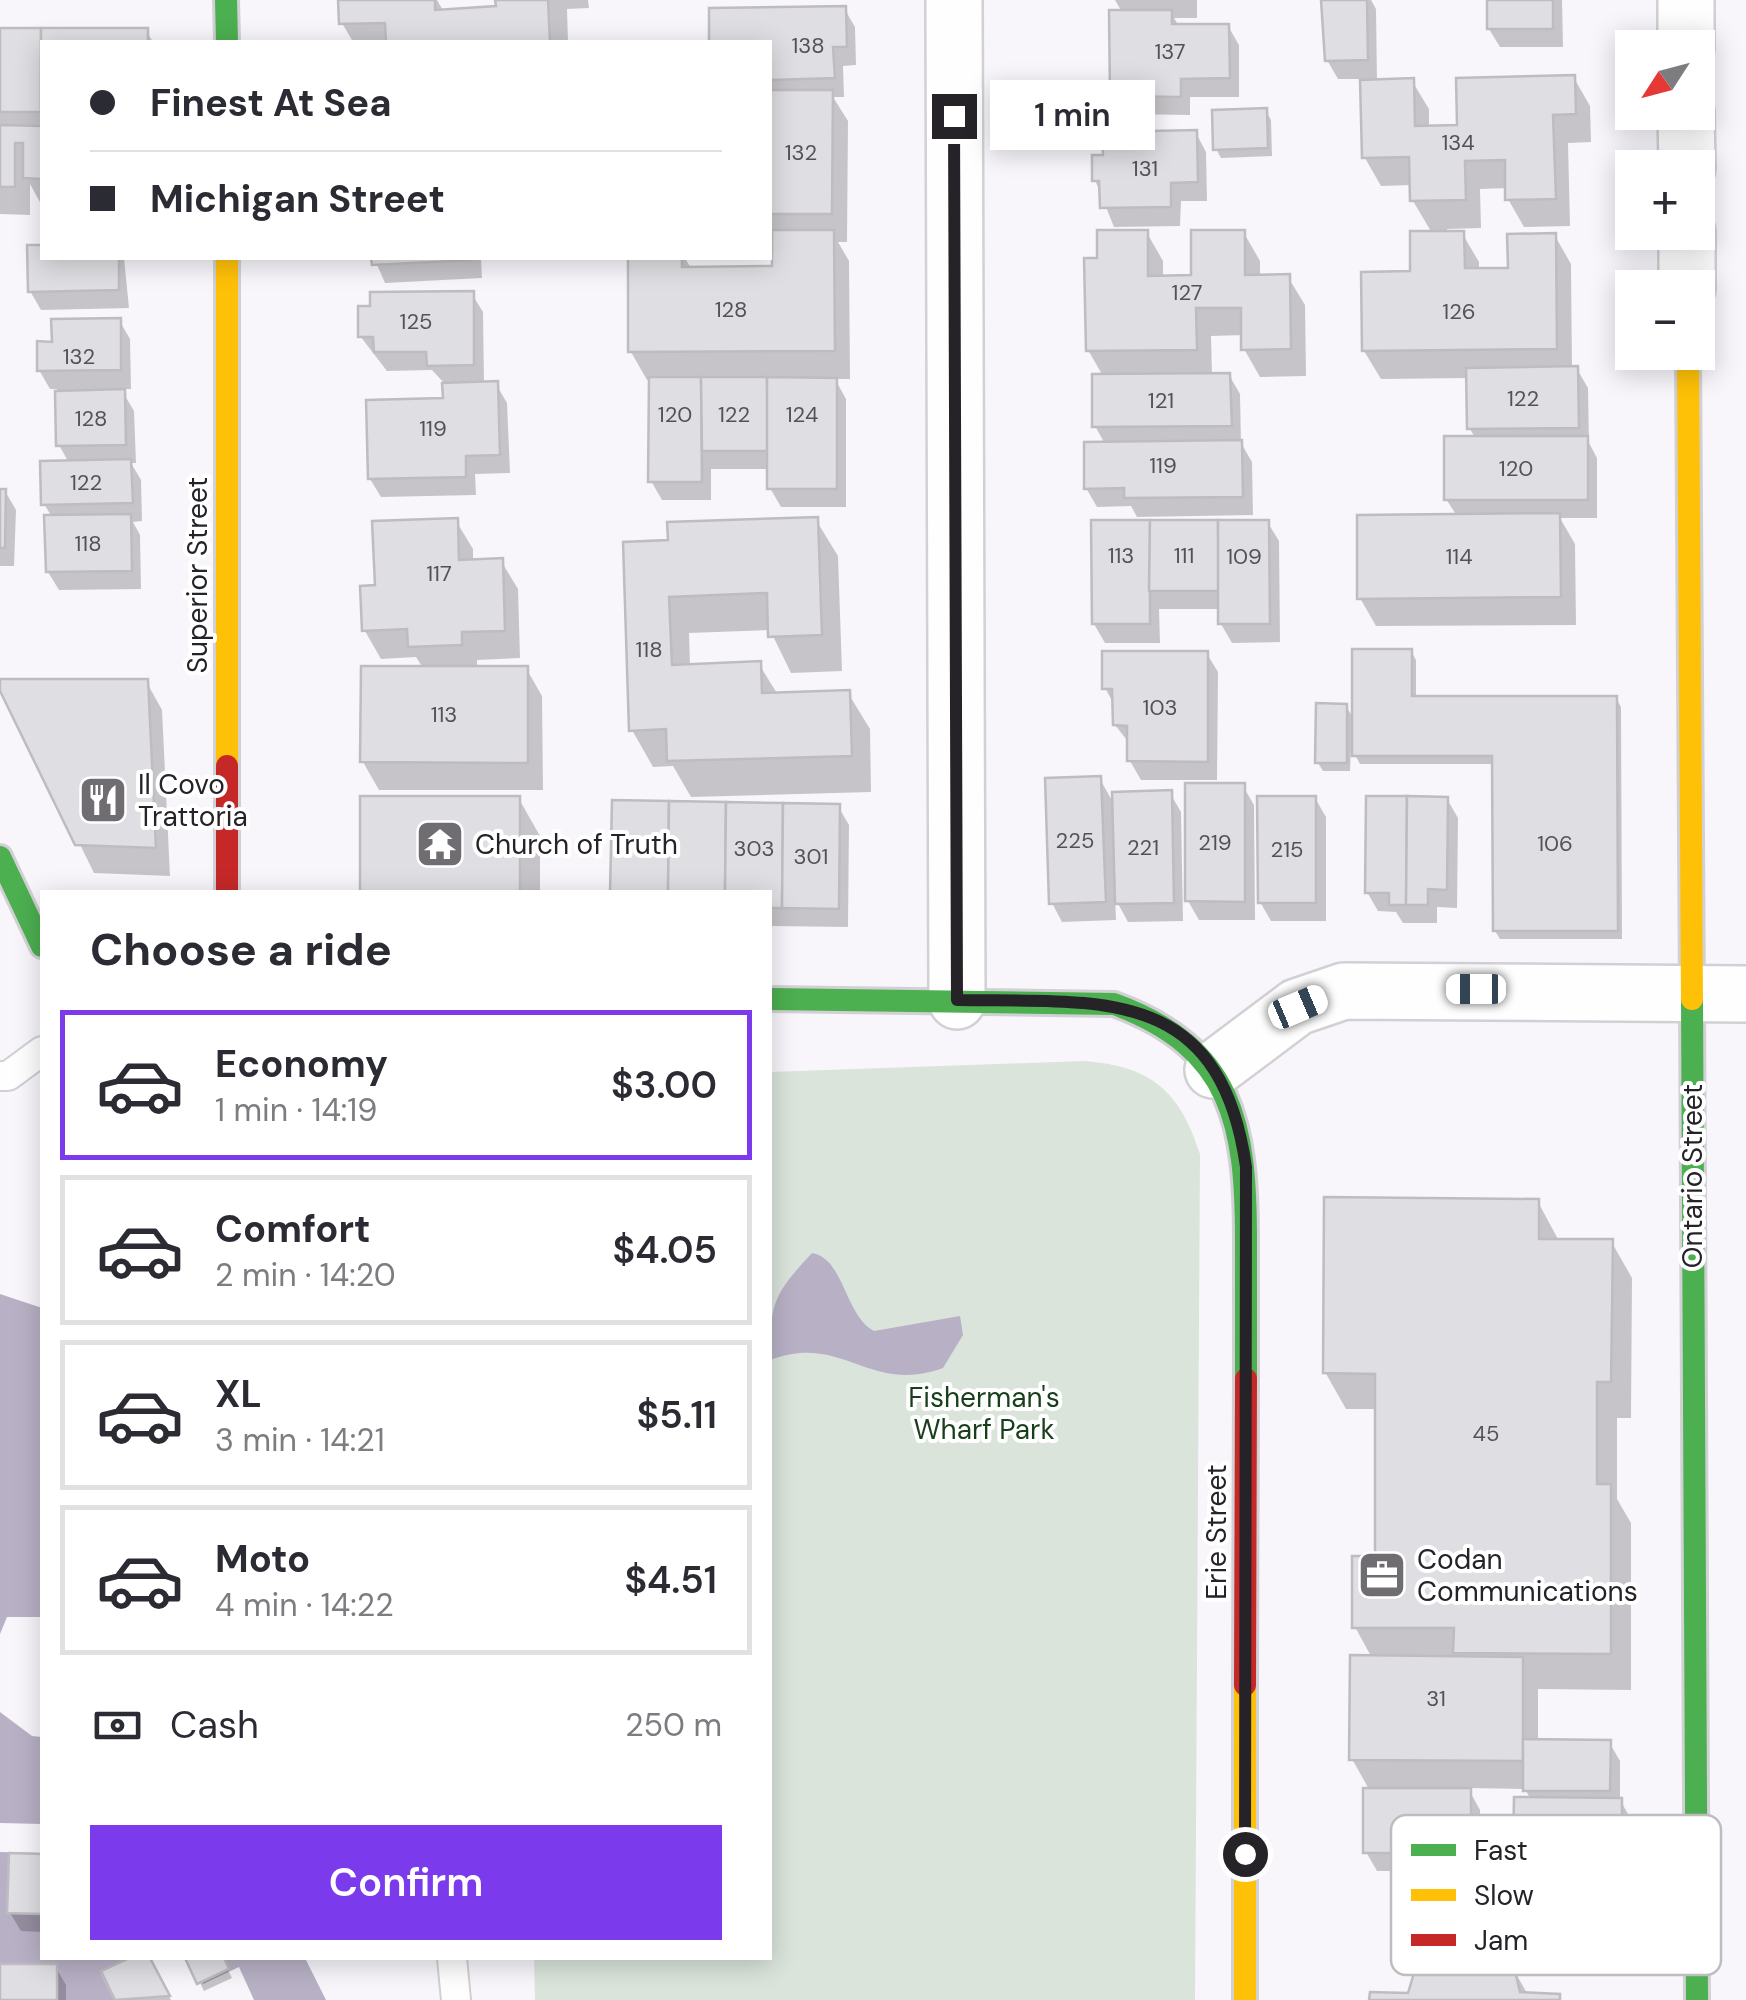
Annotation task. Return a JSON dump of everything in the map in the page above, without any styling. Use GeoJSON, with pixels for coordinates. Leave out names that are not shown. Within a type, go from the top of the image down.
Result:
{"type":"FeatureCollection","features":[{"type":"Feature","properties":{"kind":"street"},"geometry":{"type":"LineString","coordinates":[[226,0],[226,40]]}},
{"type":"Feature","properties":{"kind":"street"},"geometry":{"type":"LineString","coordinates":[[954,0],[957,1000]]}},
{"type":"Feature","properties":{"kind":"street"},"geometry":{"type":"LineString","coordinates":[[1686,0],[1686,30]]}},
{"type":"Feature","properties":{"kind":"street","name":"Superior Street"},"geometry":{"type":"LineString","coordinates":[[227,260],[227,890]]}},
{"type":"Feature","properties":{"kind":"street","name":"Ontario Street"},"geometry":{"type":"LineString","coordinates":[[1688,370],[1696,1815]]}},
{"type":"Feature","properties":{"kind":"street"},"geometry":{"type":"LineString","coordinates":[[0,857],[40,940]]}},
{"type":"Feature","properties":{"kind":"street"},"geometry":{"type":"LineString","coordinates":[[772,999],[1114,1004],[1164,1024],[1214,1070],[1298,1007],[1344,991],[1746,994]]}},
{"type":"Feature","properties":{"kind":"street","name":"Erie Street"},"geometry":{"type":"LineString","coordinates":[[1214,1070],[1236,1115],[1246,1167],[1245,2000]]}},
{"type":"Feature","properties":{"kind":"street","name":"Ontario Street"},"geometry":{"type":"LineString","coordinates":[[1697,1975],[1697,2000]]}},
{"type":"Feature","properties":{"kind":"lane"},"geometry":{"type":"LineString","coordinates":[[0,1076],[8,1076],[40,1052]]}},
{"type":"Feature","properties":{"kind":"lane"},"geometry":{"type":"LineString","coordinates":[[452,1960],[456,2000]]}},
{"type":"Feature","properties":{"kind":"green space","name":"Fisherman's Wharf Park"},"geometry":{"type":"Polygon","coordinates":[[[1084,1061],[1107,1064],[1145,1076],[1160,1086],[1192,1132],[1200,1154],[1195,2000],[535,2000],[534,1960],[772,1960],[772,1072],[1084,1061]]]}},
{"type":"Feature","properties":{"kind":"shaded area"},"geometry":{"type":"Polygon","coordinates":[[[812,1253],[831,1265],[864,1324],[874,1331],[960,1316],[963,1335],[943,1368],[917,1374],[875,1370],[817,1353],[795,1353],[772,1359],[773,1312],[789,1279],[812,1253]]]}},
{"type":"Feature","properties":{"kind":"shaded area"},"geometry":{"type":"Polygon","coordinates":[[[0,1294],[40,1307],[40,1617],[7,1617],[0,1634],[0,1294]]]}},
{"type":"Feature","properties":{"kind":"shaded area"},"geometry":{"type":"Polygon","coordinates":[[[0,1712],[32,1736],[40,1737],[40,1960],[306,1960],[326,2000],[0,2000],[0,1712]]]}},
{"type":"Feature","properties":{"kind":"pier"},"geometry":{"type":"Polygon","coordinates":[[[0,1823],[40,1824],[40,1853],[0,1852],[0,1823]]]}},
{"type":"Feature","properties":{"kind":"pier"},"geometry":{"type":"Polygon","coordinates":[[[130,1960],[191,1960],[203,1984],[239,1967],[254,2000],[114,2000],[101,1974],[130,1960]]]}},
{"type":"Feature","properties":{"kind":"building"},"geometry":{"type":"Polygon","coordinates":[[[338,0],[435,0],[435,10],[496,6],[495,0],[548,0],[550,40],[386,40],[385,23],[339,24],[338,0]]]}},
{"type":"Feature","properties":{"kind":"building"},"geometry":{"type":"Polygon","coordinates":[[[1321,0],[1367,0],[1368,60],[1325,61],[1321,0]]]}},
{"type":"Feature","properties":{"kind":"building"},"geometry":{"type":"Polygon","coordinates":[[[1487,0],[1553,0],[1553,29],[1487,29],[1487,0]]]}},
{"type":"Feature","properties":{"kind":"building"},"geometry":{"type":"Polygon","coordinates":[[[846,6],[847,47],[833,47],[835,78],[772,80],[772,40],[709,40],[709,8],[846,6]]]}},
{"type":"Feature","properties":{"kind":"building"},"geometry":{"type":"Polygon","coordinates":[[[1109,10],[1172,10],[1172,24],[1229,24],[1230,78],[1181,79],[1181,97],[1110,96],[1109,10]]]}},
{"type":"Feature","properties":{"kind":"building"},"geometry":{"type":"Polygon","coordinates":[[[0,28],[41,28],[40,112],[0,112],[0,28]]]}},
{"type":"Feature","properties":{"kind":"building"},"geometry":{"type":"Polygon","coordinates":[[[41,28],[148,28],[148,40],[41,40],[41,28]]]}},
{"type":"Feature","properties":{"kind":"building"},"geometry":{"type":"Polygon","coordinates":[[[1575,75],[1576,114],[1553,115],[1556,199],[1505,200],[1505,160],[1465,161],[1466,200],[1410,201],[1409,157],[1362,158],[1360,80],[1414,78],[1415,126],[1457,125],[1456,78],[1575,75]]]}},
{"type":"Feature","properties":{"kind":"building"},"geometry":{"type":"Polygon","coordinates":[[[772,90],[833,90],[832,214],[772,214],[772,90]]]}},
{"type":"Feature","properties":{"kind":"building"},"geometry":{"type":"Polygon","coordinates":[[[1267,108],[1268,148],[1213,150],[1212,110],[1267,108]]]}},
{"type":"Feature","properties":{"kind":"building"},"geometry":{"type":"Polygon","coordinates":[[[0,125],[40,126],[40,179],[23,178],[23,143],[15,143],[15,187],[0,187],[0,125]]]}},
{"type":"Feature","properties":{"kind":"building"},"geometry":{"type":"Polygon","coordinates":[[[1197,130],[1198,182],[1171,183],[1171,207],[1100,208],[1099,181],[1092,181],[1092,155],[1103,155],[1102,132],[1197,130]]]}},
{"type":"Feature","properties":{"kind":"building"},"geometry":{"type":"Polygon","coordinates":[[[772,230],[834,230],[835,351],[628,352],[628,260],[682,260],[682,267],[772,266],[772,230]]]}},
{"type":"Feature","properties":{"kind":"building"},"geometry":{"type":"Polygon","coordinates":[[[1097,230],[1148,230],[1148,276],[1191,275],[1191,230],[1245,230],[1245,275],[1290,274],[1291,349],[1241,350],[1241,308],[1196,308],[1197,350],[1086,351],[1084,258],[1097,258],[1097,230]]]}},
{"type":"Feature","properties":{"kind":"building"},"geometry":{"type":"Polygon","coordinates":[[[1410,231],[1464,231],[1465,268],[1508,268],[1507,234],[1556,233],[1557,349],[1362,351],[1361,272],[1410,271],[1410,231]]]}},
{"type":"Feature","properties":{"kind":"building"},"geometry":{"type":"Polygon","coordinates":[[[27,245],[40,245],[40,260],[119,260],[119,290],[28,292],[27,245]]]}},
{"type":"Feature","properties":{"kind":"building"},"geometry":{"type":"Polygon","coordinates":[[[371,260],[472,260],[372,265],[371,260]]]}},
{"type":"Feature","properties":{"kind":"building"},"geometry":{"type":"Polygon","coordinates":[[[474,291],[474,365],[427,366],[426,352],[374,352],[373,337],[358,337],[358,306],[370,306],[370,292],[474,291]]]}},
{"type":"Feature","properties":{"kind":"building"},"geometry":{"type":"Polygon","coordinates":[[[121,318],[121,370],[37,371],[37,341],[52,342],[51,319],[121,318]]]}},
{"type":"Feature","properties":{"kind":"building"},"geometry":{"type":"Polygon","coordinates":[[[1578,366],[1579,428],[1467,429],[1466,368],[1578,366]]]}},
{"type":"Feature","properties":{"kind":"building"},"geometry":{"type":"Polygon","coordinates":[[[1230,373],[1232,426],[1092,427],[1092,374],[1230,373]]]}},
{"type":"Feature","properties":{"kind":"building"},"geometry":{"type":"Polygon","coordinates":[[[649,377],[701,377],[702,482],[648,482],[649,377]]]}},
{"type":"Feature","properties":{"kind":"building"},"geometry":{"type":"Polygon","coordinates":[[[701,377],[767,377],[768,451],[702,451],[701,377]]]}},
{"type":"Feature","properties":{"kind":"building"},"geometry":{"type":"Polygon","coordinates":[[[767,377],[837,378],[837,489],[767,489],[767,377]]]}},
{"type":"Feature","properties":{"kind":"building"},"geometry":{"type":"Polygon","coordinates":[[[498,381],[500,455],[466,456],[466,477],[368,479],[366,400],[443,398],[442,383],[498,381]]]}},
{"type":"Feature","properties":{"kind":"building"},"geometry":{"type":"Polygon","coordinates":[[[125,389],[126,445],[56,446],[55,391],[125,389]]]}},
{"type":"Feature","properties":{"kind":"building"},"geometry":{"type":"Polygon","coordinates":[[[1444,436],[1588,436],[1588,500],[1444,500],[1444,436]]]}},
{"type":"Feature","properties":{"kind":"building"},"geometry":{"type":"Polygon","coordinates":[[[1242,440],[1243,497],[1124,498],[1124,488],[1084,489],[1084,442],[1242,440]]]}},
{"type":"Feature","properties":{"kind":"building"},"geometry":{"type":"Polygon","coordinates":[[[131,459],[133,503],[41,505],[40,461],[131,459]]]}},
{"type":"Feature","properties":{"kind":"building"},"geometry":{"type":"Polygon","coordinates":[[[0,489],[6,489],[5,548],[0,548],[0,489]]]}},
{"type":"Feature","properties":{"kind":"building"},"geometry":{"type":"Polygon","coordinates":[[[1560,513],[1561,597],[1357,599],[1357,515],[1560,513]]]}},
{"type":"Feature","properties":{"kind":"building"},"geometry":{"type":"Polygon","coordinates":[[[131,514],[132,571],[46,572],[44,515],[131,514]]]}},
{"type":"Feature","properties":{"kind":"building"},"geometry":{"type":"Polygon","coordinates":[[[818,517],[822,635],[768,637],[767,593],[669,597],[672,665],[761,661],[762,693],[850,690],[852,756],[667,761],[666,729],[629,731],[623,542],[668,540],[667,522],[818,517]]]}},
{"type":"Feature","properties":{"kind":"building"},"geometry":{"type":"Polygon","coordinates":[[[458,518],[459,560],[503,558],[505,631],[462,632],[462,645],[408,647],[407,629],[362,631],[360,586],[375,585],[372,521],[458,518]]]}},
{"type":"Feature","properties":{"kind":"building"},"geometry":{"type":"Polygon","coordinates":[[[1091,520],[1150,520],[1150,624],[1092,624],[1091,520]]]}},
{"type":"Feature","properties":{"kind":"building"},"geometry":{"type":"Polygon","coordinates":[[[1150,520],[1218,520],[1219,591],[1149,591],[1150,520]]]}},
{"type":"Feature","properties":{"kind":"building"},"geometry":{"type":"Polygon","coordinates":[[[1218,520],[1269,520],[1270,624],[1218,624],[1218,520]]]}},
{"type":"Feature","properties":{"kind":"building"},"geometry":{"type":"Polygon","coordinates":[[[1352,649],[1412,649],[1412,696],[1617,696],[1618,931],[1493,931],[1492,756],[1352,756],[1352,649]]]}},
{"type":"Feature","properties":{"kind":"building"},"geometry":{"type":"Polygon","coordinates":[[[1102,651],[1208,651],[1208,762],[1127,761],[1127,726],[1113,725],[1112,689],[1102,689],[1102,651]]]}},
{"type":"Feature","properties":{"kind":"building"},"geometry":{"type":"Polygon","coordinates":[[[361,666],[528,666],[528,763],[360,762],[361,666]]]}},
{"type":"Feature","properties":{"kind":"building"},"geometry":{"type":"Polygon","coordinates":[[[0,679],[148,679],[156,848],[75,845],[0,691],[0,679]]]}},
{"type":"Feature","properties":{"kind":"building"},"geometry":{"type":"Polygon","coordinates":[[[1316,703],[1347,704],[1347,763],[1315,763],[1316,703]]]}},
{"type":"Feature","properties":{"kind":"building"},"geometry":{"type":"Polygon","coordinates":[[[1101,776],[1106,902],[1049,904],[1045,778],[1101,776]]]}},
{"type":"Feature","properties":{"kind":"building"},"geometry":{"type":"Polygon","coordinates":[[[1185,783],[1245,783],[1245,902],[1185,901],[1185,783]]]}},
{"type":"Feature","properties":{"kind":"building"},"geometry":{"type":"Polygon","coordinates":[[[1172,790],[1174,903],[1115,904],[1112,792],[1172,790]]]}},
{"type":"Feature","properties":{"kind":"building","name":"Church of Truth"},"geometry":{"type":"Polygon","coordinates":[[[360,796],[520,796],[520,890],[360,890],[360,796]]]}},
{"type":"Feature","properties":{"kind":"building"},"geometry":{"type":"Polygon","coordinates":[[[1257,796],[1316,796],[1316,903],[1258,903],[1257,796]]]}},
{"type":"Feature","properties":{"kind":"building"},"geometry":{"type":"Polygon","coordinates":[[[1366,796],[1407,796],[1406,905],[1389,905],[1389,893],[1365,893],[1366,796]]]}},
{"type":"Feature","properties":{"kind":"building"},"geometry":{"type":"Polygon","coordinates":[[[1407,796],[1448,797],[1447,890],[1428,889],[1428,905],[1406,905],[1407,796]]]}},
{"type":"Feature","properties":{"kind":"building"},"geometry":{"type":"Polygon","coordinates":[[[612,800],[669,801],[668,890],[610,890],[612,800]]]}},
{"type":"Feature","properties":{"kind":"building"},"geometry":{"type":"Polygon","coordinates":[[[669,801],[726,802],[725,890],[668,890],[669,801]]]}},
{"type":"Feature","properties":{"kind":"building"},"geometry":{"type":"Polygon","coordinates":[[[726,802],[783,803],[782,908],[772,908],[772,890],[725,890],[726,802]]]}},
{"type":"Feature","properties":{"kind":"building"},"geometry":{"type":"Polygon","coordinates":[[[783,803],[840,804],[839,909],[782,908],[783,803]]]}},
{"type":"Feature","properties":{"kind":"building"},"geometry":{"type":"Polygon","coordinates":[[[1324,1197],[1539,1199],[1539,1239],[1613,1239],[1611,1382],[1597,1382],[1597,1484],[1611,1484],[1611,1654],[1453,1653],[1454,1628],[1352,1628],[1352,1556],[1375,1556],[1375,1374],[1323,1373],[1324,1197]]]}},
{"type":"Feature","properties":{"kind":"building"},"geometry":{"type":"Polygon","coordinates":[[[1350,1655],[1523,1657],[1523,1761],[1349,1760],[1350,1655]]]}},
{"type":"Feature","properties":{"kind":"building"},"geometry":{"type":"Polygon","coordinates":[[[1523,1739],[1611,1740],[1610,1791],[1523,1791],[1523,1739]]]}},
{"type":"Feature","properties":{"kind":"building"},"geometry":{"type":"Polygon","coordinates":[[[1363,1788],[1471,1788],[1471,1815],[1391,1815],[1391,1853],[1363,1853],[1363,1788]]]}},
{"type":"Feature","properties":{"kind":"building"},"geometry":{"type":"Polygon","coordinates":[[[1514,1797],[1622,1798],[1622,1815],[1514,1815],[1514,1797]]]}},
{"type":"Feature","properties":{"kind":"building"},"geometry":{"type":"Polygon","coordinates":[[[9,1853],[40,1854],[40,1914],[7,1913],[9,1853]]]}},
{"type":"Feature","properties":{"kind":"building"},"geometry":{"type":"Polygon","coordinates":[[[125,1960],[151,1960],[170,1996],[115,2000],[101,1971],[125,1960]]]}},
{"type":"Feature","properties":{"kind":"building"},"geometry":{"type":"Polygon","coordinates":[[[186,1960],[225,1960],[229,1969],[197,1984],[186,1960]]]}},
{"type":"Feature","properties":{"kind":"building"},"geometry":{"type":"Polygon","coordinates":[[[0,1964],[57,1964],[57,2000],[0,2000],[0,1964]]]}},
{"type":"Feature","properties":{"kind":"building"},"geometry":{"type":"Polygon","coordinates":[[[1413,1975],[1516,1975],[1520,1992],[1560,1994],[1560,2000],[1369,2000],[1370,1992],[1408,1993],[1413,1975]]]}},
{"type":"Feature","properties":{"kind":"traffic: fast"},"geometry":{"type":"LineString","coordinates":[[226,0],[227,40]]}},
{"type":"Feature","properties":{"kind":"traffic: fast"},"geometry":{"type":"LineString","coordinates":[[0,857],[40,942]]}},
{"type":"Feature","properties":{"kind":"traffic: fast"},"geometry":{"type":"LineString","coordinates":[[772,999],[1114,1004],[1154,1022],[1185,1043],[1208,1068],[1225,1096],[1236,1127],[1245,1200],[1246,1379]]}},
{"type":"Feature","properties":{"kind":"traffic: fast"},"geometry":{"type":"LineString","coordinates":[[1692,999],[1696,1815]]}},
{"type":"Feature","properties":{"kind":"traffic: fast"},"geometry":{"type":"LineString","coordinates":[[1697,1975],[1697,2000]]}},
{"type":"Feature","properties":{"kind":"traffic: slow"},"geometry":{"type":"LineString","coordinates":[[227,260],[227,766]]}},
{"type":"Feature","properties":{"kind":"traffic: slow"},"geometry":{"type":"LineString","coordinates":[[1688,370],[1692,999]]}},
{"type":"Feature","properties":{"kind":"traffic: slow"},"geometry":{"type":"LineString","coordinates":[[1245,1685],[1245,2000]]}},
{"type":"Feature","properties":{"kind":"traffic: jam"},"geometry":{"type":"LineString","coordinates":[[227,766],[227,890]]}},
{"type":"Feature","properties":{"kind":"traffic: jam"},"geometry":{"type":"LineString","coordinates":[[1245,1685],[1246,1379]]}},
{"type":"Feature","properties":{"kind":"place","name":"Il Covo Trattoria"},"geometry":{"type":"Point","coordinates":[103,800]}},
{"type":"Feature","properties":{"kind":"place","name":"Church of Truth"},"geometry":{"type":"Point","coordinates":[440,844]}},
{"type":"Feature","properties":{"kind":"place","name":"Codan Communications"},"geometry":{"type":"Point","coordinates":[1382,1575]}},
{"type":"Feature","properties":{"kind":"route"},"geometry":{"type":"LineString","coordinates":[[954,116],[957,1000],[1087,1002],[1114,1004],[1140,1012],[1192,1044],[1214,1070],[1236,1115],[1246,1167],[1245,1854]]}}]}
